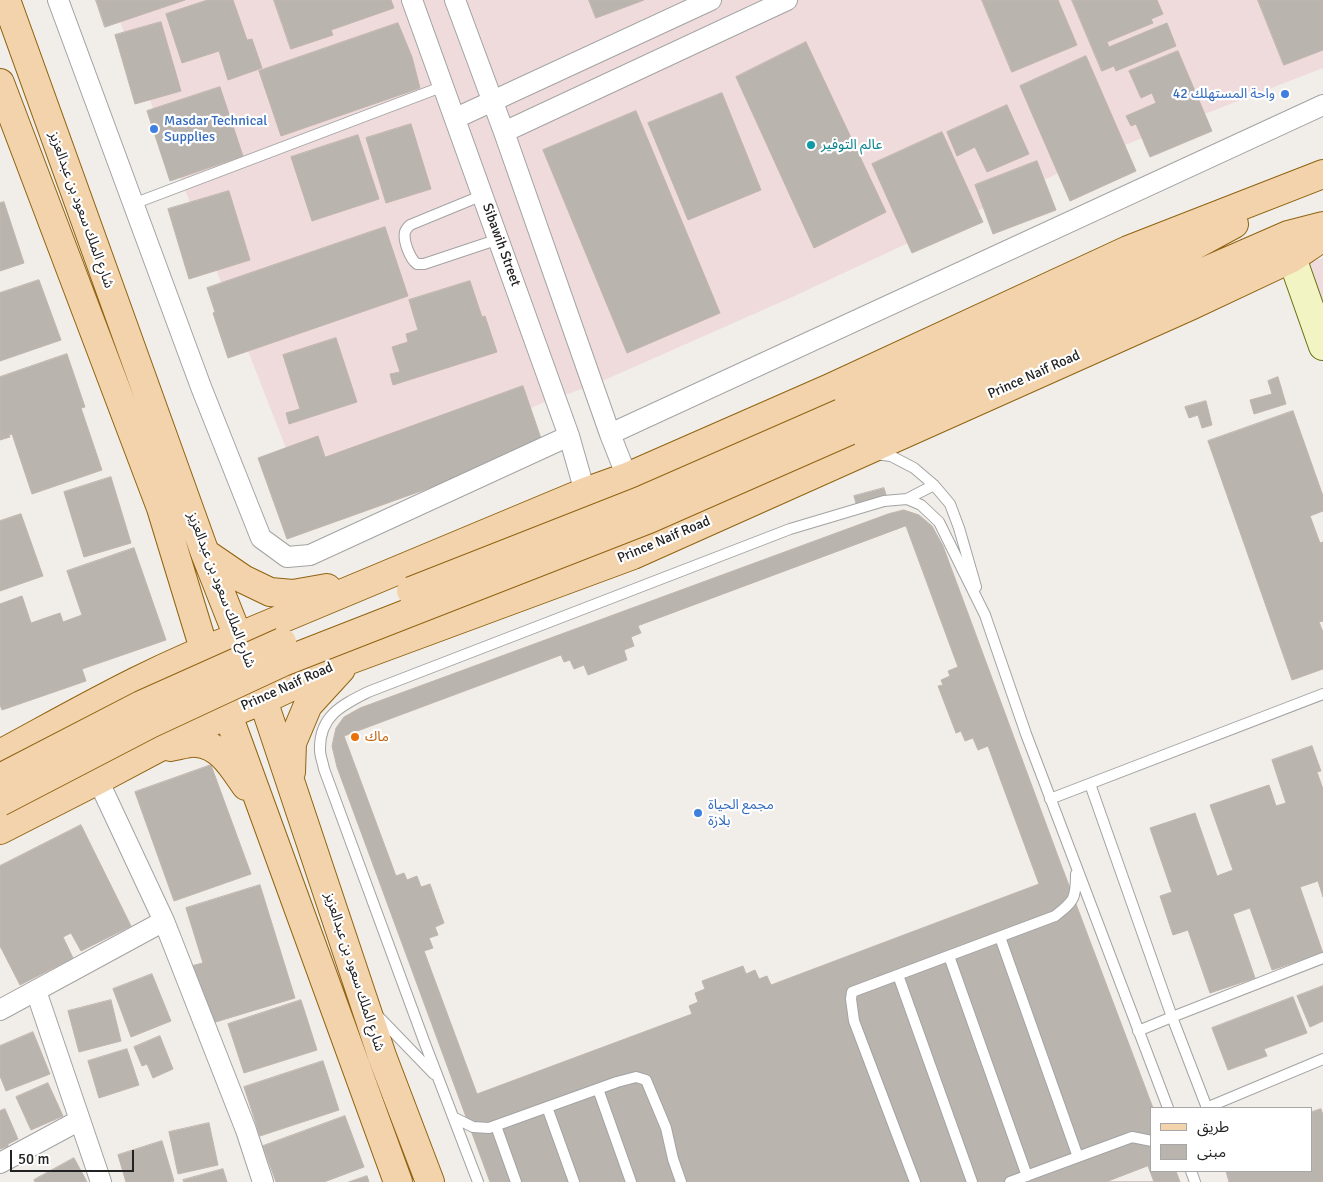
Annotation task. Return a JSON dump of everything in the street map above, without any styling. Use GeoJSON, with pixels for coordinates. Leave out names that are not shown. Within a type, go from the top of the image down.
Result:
{"type":"FeatureCollection","features":[{"type":"Feature","properties":{"kind":"main road","name":"شارع الملك سعود بن عبدالعزيز"},"geometry":{"type":"LineString","coordinates":[[6,0],[205,553],[263,700],[382,1056],[430,1182]]}},
{"type":"Feature","properties":{"kind":"main road","name":"شارع الملك سعود بن عبدالعزيز"},"geometry":{"type":"LineString","coordinates":[[0,82],[162,508],[204,649],[398,1182]]}},
{"type":"Feature","properties":{"kind":"main road"},"geometry":{"type":"LineString","coordinates":[[0,778],[142,705],[275,645],[640,501],[852,432],[1323,175]]}},
{"type":"Feature","properties":{"kind":"main road"},"geometry":{"type":"LineString","coordinates":[[0,754],[120,689],[204,649],[238,637],[585,492],[627,477],[839,384],[1128,250],[1323,175]]}},
{"type":"Feature","properties":{"kind":"main road"},"geometry":{"type":"LineString","coordinates":[[0,802],[150,724],[283,662],[649,519],[852,432],[1173,285],[1288,235],[1323,226]]}},
{"type":"Feature","properties":{"kind":"main road","name":"Prince Naif Road"},"geometry":{"type":"LineString","coordinates":[[0,830],[154,750],[228,714],[349,660],[634,554],[852,432],[918,427],[1190,306],[1292,258],[1323,237]]}},
{"type":"Feature","properties":{"kind":"main road"},"geometry":{"type":"LineString","coordinates":[[120,689],[180,642],[186,628],[162,508]]}},
{"type":"Feature","properties":{"kind":"main road"},"geometry":{"type":"LineString","coordinates":[[205,553],[243,579],[270,592],[293,594],[378,578]]}},
{"type":"Feature","properties":{"kind":"main road"},"geometry":{"type":"LineString","coordinates":[[290,781],[292,743],[308,706],[349,660]]}},
{"type":"Feature","properties":{"kind":"main road"},"geometry":{"type":"LineString","coordinates":[[154,750],[196,743],[213,747],[228,760],[264,812]]}},
{"type":"Feature","properties":{"kind":"street"},"geometry":{"type":"LineString","coordinates":[[58,0],[201,387],[261,538],[288,557],[310,555],[569,436]]}},
{"type":"Feature","properties":{"kind":"street","name":"Sibawih Street"},"geometry":{"type":"LineString","coordinates":[[412,0],[569,436],[585,492]]}},
{"type":"Feature","properties":{"kind":"street"},"geometry":{"type":"LineString","coordinates":[[455,0],[627,477]]}},
{"type":"Feature","properties":{"kind":"street"},"geometry":{"type":"LineString","coordinates":[[456,118],[711,0]]}},
{"type":"Feature","properties":{"kind":"street"},"geometry":{"type":"LineString","coordinates":[[504,132],[786,0]]}},
{"type":"Feature","properties":{"kind":"street"},"geometry":{"type":"LineString","coordinates":[[610,434],[1323,105]]}},
{"type":"Feature","properties":{"kind":"street"},"geometry":{"type":"LineString","coordinates":[[1292,258],[1311,297],[1323,346]]}},
{"type":"Feature","properties":{"kind":"street"},"geometry":{"type":"LineString","coordinates":[[98,780],[164,921],[246,1130],[263,1182]]}},
{"type":"Feature","properties":{"kind":"street"},"geometry":{"type":"LineString","coordinates":[[0,1010],[164,921]]}},
{"type":"Feature","properties":{"kind":"street"},"geometry":{"type":"LineString","coordinates":[[36,991],[101,1182]]}},
{"type":"Feature","properties":{"kind":"street"},"geometry":{"type":"LineString","coordinates":[[0,1163],[80,1120]]}},
{"type":"Feature","properties":{"kind":"lane"},"geometry":{"type":"LineString","coordinates":[[134,204],[444,86]]}},
{"type":"Feature","properties":{"kind":"lane"},"geometry":{"type":"LineString","coordinates":[[482,194],[410,225],[404,236],[410,257],[417,264],[424,264],[499,239]]}},
{"type":"Feature","properties":{"kind":"lane"},"geometry":{"type":"LineString","coordinates":[[852,432],[914,468],[934,485],[950,504],[985,615],[1026,734],[1168,1107]]}},
{"type":"Feature","properties":{"kind":"lane"},"geometry":{"type":"LineString","coordinates":[[478,1182],[324,769],[320,751],[322,732],[332,715],[344,704],[368,692],[790,529],[884,501],[907,499],[934,485]]}},
{"type":"Feature","properties":{"kind":"lane"},"geometry":{"type":"LineString","coordinates":[[907,499],[921,505],[939,522],[985,615]]}},
{"type":"Feature","properties":{"kind":"lane"},"geometry":{"type":"LineString","coordinates":[[1050,799],[1323,694]]}},
{"type":"Feature","properties":{"kind":"lane"},"geometry":{"type":"LineString","coordinates":[[1090,784],[1206,1107]]}},
{"type":"Feature","properties":{"kind":"lane"},"geometry":{"type":"LineString","coordinates":[[1070,905],[1076,891],[1076,866]]}},
{"type":"Feature","properties":{"kind":"lane"},"geometry":{"type":"LineString","coordinates":[[915,1182],[854,1021],[851,1000],[852,992],[1055,916],[1070,905],[1089,901]]}},
{"type":"Feature","properties":{"kind":"lane"},"geometry":{"type":"LineString","coordinates":[[1000,937],[1078,1157]]}},
{"type":"Feature","properties":{"kind":"lane"},"geometry":{"type":"LineString","coordinates":[[949,956],[1027,1176]]}},
{"type":"Feature","properties":{"kind":"lane"},"geometry":{"type":"LineString","coordinates":[[1138,1031],[1323,958]]}},
{"type":"Feature","properties":{"kind":"lane"},"geometry":{"type":"LineString","coordinates":[[898,975],[972,1182]]}},
{"type":"Feature","properties":{"kind":"lane"},"geometry":{"type":"LineString","coordinates":[[364,1002],[438,1078]]}},
{"type":"Feature","properties":{"kind":"lane"},"geometry":{"type":"LineString","coordinates":[[1208,1107],[1323,1059]]}},
{"type":"Feature","properties":{"kind":"lane"},"geometry":{"type":"LineString","coordinates":[[453,1117],[474,1128],[489,1128],[636,1077],[646,1080],[666,1128],[673,1159],[681,1182]]}},
{"type":"Feature","properties":{"kind":"lane"},"geometry":{"type":"LineString","coordinates":[[598,1089],[631,1182]]}},
{"type":"Feature","properties":{"kind":"lane"},"geometry":{"type":"LineString","coordinates":[[547,1107],[574,1182]]}},
{"type":"Feature","properties":{"kind":"lane"},"geometry":{"type":"LineString","coordinates":[[496,1126],[516,1182]]}},
{"type":"Feature","properties":{"kind":"lane"},"geometry":{"type":"LineString","coordinates":[[1010,1182],[1132,1137],[1150,1141]]}},
{"type":"Feature","properties":{"kind":"shaded area"},"geometry":{"type":"Polygon","coordinates":[[[112,0],[1323,0],[1323,68],[1089,159],[790,298],[591,386],[550,400],[307,502],[112,0]]]}},
{"type":"Feature","properties":{"kind":"shaded area"},"geometry":{"type":"Polygon","coordinates":[[[1323,258],[1323,308],[1305,264],[1323,258]]]}},
{"type":"Feature","properties":{"kind":"building"},"geometry":{"type":"Polygon","coordinates":[[[96,0],[185,0],[105,27],[96,0]]]}},
{"type":"Feature","properties":{"kind":"building"},"geometry":{"type":"Polygon","coordinates":[[[208,0],[233,0],[247,40],[252,39],[262,68],[228,80],[219,51],[182,63],[166,14],[208,0]]]}},
{"type":"Feature","properties":{"kind":"building"},"geometry":{"type":"Polygon","coordinates":[[[274,0],[391,0],[394,8],[331,30],[333,35],[291,49],[274,0]]]}},
{"type":"Feature","properties":{"kind":"building"},"geometry":{"type":"Polygon","coordinates":[[[589,0],[644,0],[596,18],[589,0]]]}},
{"type":"Feature","properties":{"kind":"building"},"geometry":{"type":"Polygon","coordinates":[[[982,0],[1058,0],[1077,45],[1012,72],[982,0]]]}},
{"type":"Feature","properties":{"kind":"building"},"geometry":{"type":"Polygon","coordinates":[[[1072,0],[1157,0],[1163,14],[1151,19],[1153,23],[1107,42],[1109,47],[1167,23],[1176,46],[1116,71],[1114,66],[1102,71],[1072,0]]]}},
{"type":"Feature","properties":{"kind":"building"},"geometry":{"type":"Polygon","coordinates":[[[1258,0],[1323,0],[1323,50],[1284,65],[1258,0]]]}},
{"type":"Feature","properties":{"kind":"building"},"geometry":{"type":"Polygon","coordinates":[[[161,22],[181,91],[135,104],[115,35],[161,22]]]}},
{"type":"Feature","properties":{"kind":"building"},"geometry":{"type":"Polygon","coordinates":[[[398,23],[412,57],[420,88],[281,136],[259,71],[398,23]]]}},
{"type":"Feature","properties":{"kind":"building","name":"عالم التوفير"},"geometry":{"type":"Polygon","coordinates":[[[806,42],[886,212],[814,248],[736,77],[806,42]]]}},
{"type":"Feature","properties":{"kind":"building"},"geometry":{"type":"Polygon","coordinates":[[[1178,51],[1212,131],[1150,157],[1136,124],[1131,126],[1126,116],[1156,103],[1152,93],[1141,98],[1129,71],[1178,51]]]}},
{"type":"Feature","properties":{"kind":"building"},"geometry":{"type":"Polygon","coordinates":[[[1086,56],[1136,171],[1070,201],[1020,86],[1086,56]]]}},
{"type":"Feature","properties":{"kind":"building"},"geometry":{"type":"Polygon","coordinates":[[[220,87],[243,156],[170,181],[147,111],[220,87]]]}},
{"type":"Feature","properties":{"kind":"building"},"geometry":{"type":"Polygon","coordinates":[[[722,93],[761,190],[688,220],[648,123],[722,93]]]}},
{"type":"Feature","properties":{"kind":"building"},"geometry":{"type":"Polygon","coordinates":[[[1007,105],[1029,154],[987,172],[975,147],[957,156],[947,132],[1007,105]]]}},
{"type":"Feature","properties":{"kind":"building"},"geometry":{"type":"Polygon","coordinates":[[[636,111],[720,313],[627,353],[543,150],[636,111]]]}},
{"type":"Feature","properties":{"kind":"building"},"geometry":{"type":"Polygon","coordinates":[[[411,124],[431,189],[386,203],[366,138],[411,124]]]}},
{"type":"Feature","properties":{"kind":"building"},"geometry":{"type":"Polygon","coordinates":[[[942,132],[983,222],[912,253],[872,164],[942,132]]]}},
{"type":"Feature","properties":{"kind":"building"},"geometry":{"type":"Polygon","coordinates":[[[358,135],[379,199],[312,221],[291,157],[358,135]]]}},
{"type":"Feature","properties":{"kind":"building"},"geometry":{"type":"Polygon","coordinates":[[[1037,161],[1056,210],[993,234],[975,185],[1037,161]]]}},
{"type":"Feature","properties":{"kind":"building"},"geometry":{"type":"Polygon","coordinates":[[[229,191],[250,260],[189,279],[168,209],[229,191]]]}},
{"type":"Feature","properties":{"kind":"building"},"geometry":{"type":"Polygon","coordinates":[[[4,202],[24,263],[0,271],[0,203],[4,202]]]}},
{"type":"Feature","properties":{"kind":"building"},"geometry":{"type":"Polygon","coordinates":[[[385,227],[408,296],[228,358],[207,288],[385,227]]]}},
{"type":"Feature","properties":{"kind":"building"},"geometry":{"type":"Polygon","coordinates":[[[39,280],[61,340],[0,361],[0,293],[39,280]]]}},
{"type":"Feature","properties":{"kind":"building"},"geometry":{"type":"Polygon","coordinates":[[[470,281],[482,317],[485,316],[497,352],[393,385],[390,374],[400,372],[392,347],[408,342],[406,334],[418,330],[409,300],[470,281]]]}},
{"type":"Feature","properties":{"kind":"building"},"geometry":{"type":"Polygon","coordinates":[[[336,338],[357,402],[289,424],[286,413],[300,409],[283,355],[336,338]]]}},
{"type":"Feature","properties":{"kind":"building"},"geometry":{"type":"Polygon","coordinates":[[[67,354],[85,407],[81,408],[102,470],[32,494],[12,434],[9,435],[10,437],[0,440],[0,377],[67,354]]]}},
{"type":"Feature","properties":{"kind":"building"},"geometry":{"type":"Polygon","coordinates":[[[1278,377],[1286,404],[1254,414],[1250,400],[1272,394],[1268,381],[1278,377]]]}},
{"type":"Feature","properties":{"kind":"building"},"geometry":{"type":"Polygon","coordinates":[[[523,386],[544,447],[287,539],[258,458],[318,436],[325,457],[523,386]]]}},
{"type":"Feature","properties":{"kind":"building"},"geometry":{"type":"Polygon","coordinates":[[[1206,401],[1212,425],[1202,428],[1198,415],[1189,418],[1185,407],[1206,401]]]}},
{"type":"Feature","properties":{"kind":"building"},"geometry":{"type":"Polygon","coordinates":[[[1293,411],[1323,496],[1323,511],[1310,516],[1320,543],[1323,542],[1323,621],[1319,622],[1323,632],[1323,669],[1292,680],[1208,441],[1293,411]]]}},
{"type":"Feature","properties":{"kind":"building"},"geometry":{"type":"Polygon","coordinates":[[[111,477],[131,543],[84,557],[64,492],[111,477]]]}},
{"type":"Feature","properties":{"kind":"building"},"geometry":{"type":"Polygon","coordinates":[[[884,488],[887,498],[857,507],[854,496],[884,488]]]}},
{"type":"Feature","properties":{"kind":"building","name":"مجمع الحياة بلازة"},"geometry":{"type":"Polygon","coordinates":[[[904,510],[919,515],[932,526],[943,546],[1153,1107],[1150,1107],[1150,1172],[1176,1172],[1180,1182],[490,1182],[337,767],[332,746],[336,728],[344,717],[360,708],[888,514],[904,510]]]}},
{"type":"Feature","properties":{"kind":"building"},"geometry":{"type":"Polygon","coordinates":[[[21,514],[43,576],[0,591],[0,521],[21,514]]]}},
{"type":"Feature","properties":{"kind":"building"},"geometry":{"type":"Polygon","coordinates":[[[906,526],[958,667],[948,671],[950,676],[941,680],[943,685],[938,686],[956,733],[961,731],[965,741],[973,738],[978,750],[988,746],[1039,884],[771,985],[767,976],[759,979],[755,970],[746,974],[743,966],[702,981],[705,989],[695,993],[698,1002],[689,1006],[692,1014],[477,1094],[424,951],[433,948],[429,938],[438,935],[435,927],[444,923],[430,884],[421,887],[417,876],[407,880],[404,873],[396,876],[344,736],[561,655],[564,662],[570,660],[574,669],[584,665],[588,675],[627,660],[624,650],[634,646],[631,637],[641,633],[638,626],[906,526]]]}},
{"type":"Feature","properties":{"kind":"building"},"geometry":{"type":"Polygon","coordinates":[[[134,548],[166,640],[82,669],[86,681],[2,710],[0,705],[0,604],[22,596],[31,623],[60,613],[63,622],[82,615],[67,571],[134,548]]]}},
{"type":"Feature","properties":{"kind":"building"},"geometry":{"type":"Polygon","coordinates":[[[1312,746],[1321,771],[1317,772],[1323,789],[1323,897],[1318,881],[1300,887],[1323,953],[1272,970],[1250,908],[1233,914],[1255,978],[1210,993],[1188,930],[1173,935],[1160,896],[1172,892],[1150,828],[1195,813],[1217,876],[1233,870],[1210,805],[1269,785],[1276,806],[1286,803],[1272,760],[1312,746]]]}},
{"type":"Feature","properties":{"kind":"building"},"geometry":{"type":"Polygon","coordinates":[[[211,765],[251,874],[174,901],[135,792],[211,765]]]}},
{"type":"Feature","properties":{"kind":"building"},"geometry":{"type":"Polygon","coordinates":[[[81,825],[131,926],[81,951],[71,933],[63,937],[73,958],[20,985],[0,946],[0,866],[81,825]]]}},
{"type":"Feature","properties":{"kind":"building"},"geometry":{"type":"Polygon","coordinates":[[[260,885],[295,998],[209,1024],[191,966],[203,963],[186,908],[260,885]]]}},
{"type":"Feature","properties":{"kind":"building"},"geometry":{"type":"Polygon","coordinates":[[[152,974],[171,1021],[131,1037],[113,989],[152,974]]]}},
{"type":"Feature","properties":{"kind":"building"},"geometry":{"type":"Polygon","coordinates":[[[1323,986],[1323,1021],[1310,1027],[1297,996],[1323,986]]]}},
{"type":"Feature","properties":{"kind":"building"},"geometry":{"type":"Polygon","coordinates":[[[1293,997],[1307,1033],[1264,1049],[1267,1056],[1228,1070],[1212,1028],[1293,997]]]}},
{"type":"Feature","properties":{"kind":"building"},"geometry":{"type":"Polygon","coordinates":[[[111,1000],[121,1041],[79,1052],[68,1011],[111,1000]]]}},
{"type":"Feature","properties":{"kind":"building"},"geometry":{"type":"Polygon","coordinates":[[[301,1000],[317,1050],[244,1073],[228,1024],[301,1000]]]}},
{"type":"Feature","properties":{"kind":"building"},"geometry":{"type":"Polygon","coordinates":[[[33,1032],[50,1074],[6,1091],[0,1076],[0,1046],[33,1032]]]}},
{"type":"Feature","properties":{"kind":"building"},"geometry":{"type":"Polygon","coordinates":[[[160,1036],[173,1069],[153,1078],[147,1064],[142,1066],[134,1047],[160,1036]]]}},
{"type":"Feature","properties":{"kind":"building"},"geometry":{"type":"Polygon","coordinates":[[[127,1049],[139,1085],[99,1098],[88,1061],[127,1049]]]}},
{"type":"Feature","properties":{"kind":"building"},"geometry":{"type":"Polygon","coordinates":[[[323,1061],[339,1110],[260,1136],[244,1087],[323,1061]]]}},
{"type":"Feature","properties":{"kind":"building"},"geometry":{"type":"Polygon","coordinates":[[[48,1083],[63,1116],[31,1130],[16,1097],[48,1083]]]}},
{"type":"Feature","properties":{"kind":"building"},"geometry":{"type":"Polygon","coordinates":[[[5,1109],[18,1139],[0,1149],[0,1111],[5,1109]]]}},
{"type":"Feature","properties":{"kind":"building"},"geometry":{"type":"Polygon","coordinates":[[[1321,1109],[1323,1115],[1323,1182],[1229,1182],[1226,1172],[1313,1172],[1313,1112],[1321,1109]]]}},
{"type":"Feature","properties":{"kind":"building"},"geometry":{"type":"Polygon","coordinates":[[[345,1116],[364,1167],[324,1182],[276,1182],[263,1146],[345,1116]]]}},
{"type":"Feature","properties":{"kind":"building"},"geometry":{"type":"Polygon","coordinates":[[[209,1123],[218,1165],[178,1174],[169,1132],[209,1123]]]}},
{"type":"Feature","properties":{"kind":"building"},"geometry":{"type":"Polygon","coordinates":[[[162,1141],[174,1181],[126,1182],[118,1155],[162,1141]]]}},
{"type":"Feature","properties":{"kind":"building"},"geometry":{"type":"Polygon","coordinates":[[[74,1158],[87,1182],[35,1182],[34,1180],[74,1158]]]}},
{"type":"Feature","properties":{"kind":"building"},"geometry":{"type":"Polygon","coordinates":[[[1148,1166],[1154,1182],[1106,1182],[1148,1166]]]}},
{"type":"Feature","properties":{"kind":"building"},"geometry":{"type":"Polygon","coordinates":[[[223,1169],[227,1182],[184,1182],[183,1180],[223,1169]]]}},
{"type":"Feature","properties":{"kind":"building"},"geometry":{"type":"Polygon","coordinates":[[[367,1176],[369,1182],[349,1182],[367,1176]]]}},
{"type":"Feature","properties":{"kind":"place","name":"واحة المستهلك 42"},"geometry":{"type":"Point","coordinates":[1285,94]}},
{"type":"Feature","properties":{"kind":"place","name":"Masdar Technical Supplies"},"geometry":{"type":"Point","coordinates":[154,129]}},
{"type":"Feature","properties":{"kind":"place","name":"عالم التوفير"},"geometry":{"type":"Point","coordinates":[811,145]}},
{"type":"Feature","properties":{"kind":"place","name":"ماك"},"geometry":{"type":"Point","coordinates":[355,737]}},
{"type":"Feature","properties":{"kind":"place","name":"مجمع الحياة بلازة"},"geometry":{"type":"Point","coordinates":[698,813]}}]}
